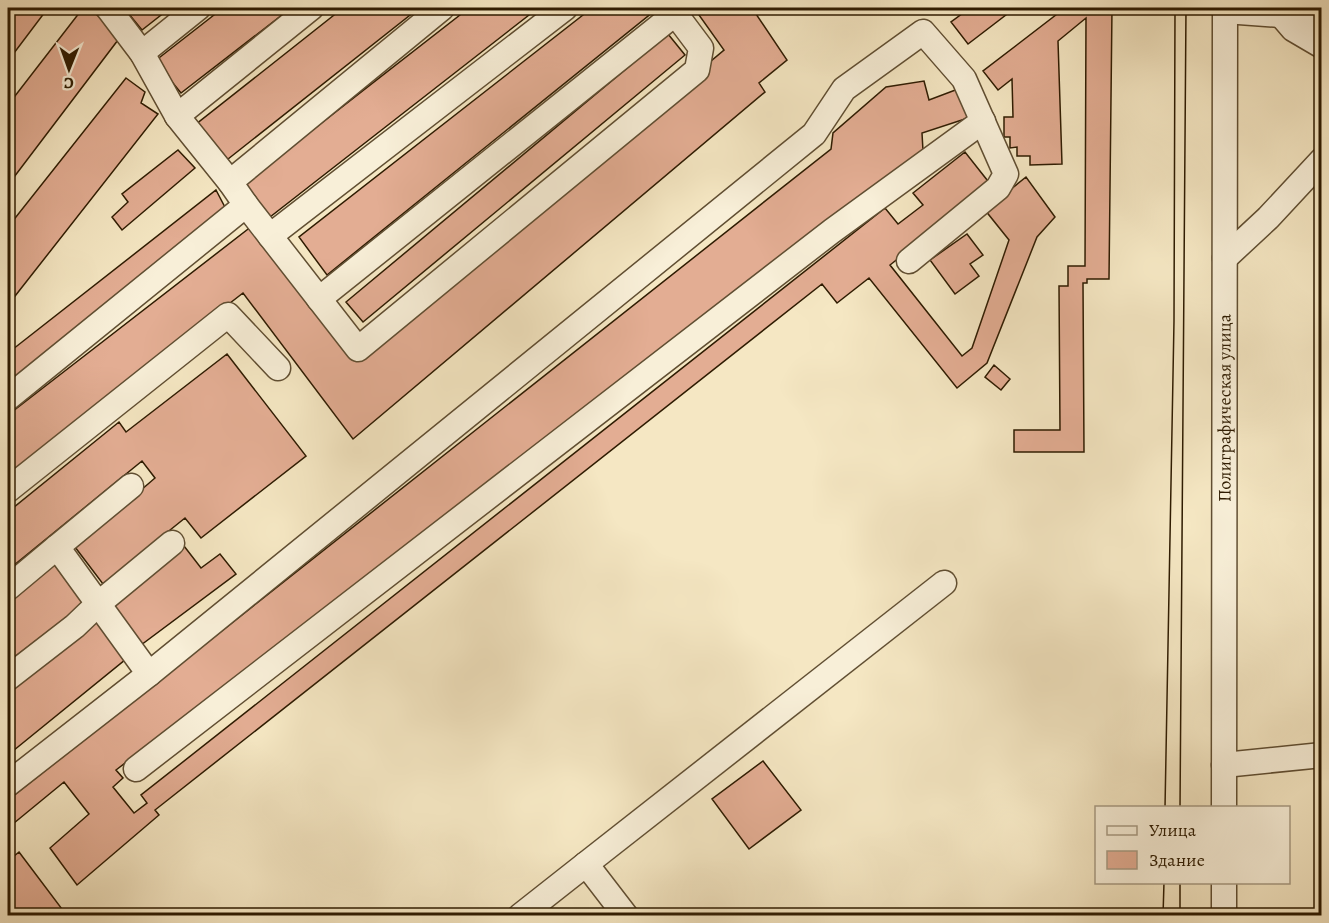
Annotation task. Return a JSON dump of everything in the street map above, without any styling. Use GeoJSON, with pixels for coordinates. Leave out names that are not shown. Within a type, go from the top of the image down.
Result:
{"type":"FeatureCollection","features":[{"type":"Feature","properties":{"kind":"street"},"geometry":{"type":"LineString","coordinates":[[108,8],[142,53],[177,116],[358,350],[697,70],[701,48],[674,10],[319,298]]}},
{"type":"Feature","properties":{"kind":"street"},"geometry":{"type":"LineString","coordinates":[[142,53],[198,8]]}},
{"type":"Feature","properties":{"kind":"street"},"geometry":{"type":"LineString","coordinates":[[177,116],[311,8]]}},
{"type":"Feature","properties":{"kind":"street"},"geometry":{"type":"LineString","coordinates":[[230,182],[442,8]]}},
{"type":"Feature","properties":{"kind":"street"},"geometry":{"type":"LineString","coordinates":[[270,236],[565,8]]}},
{"type":"Feature","properties":{"kind":"street"},"geometry":{"type":"LineString","coordinates":[[1225,9],[1322,18]]}},
{"type":"Feature","properties":{"kind":"street","name":"Полиграфическая улица"},"geometry":{"type":"LineString","coordinates":[[1224,806],[1225,9]]}},
{"type":"Feature","properties":{"kind":"street"},"geometry":{"type":"LineString","coordinates":[[1281,15],[1293,28],[1322,46]]}},
{"type":"Feature","properties":{"kind":"street"},"geometry":{"type":"LineString","coordinates":[[8,784],[149,674],[814,134],[844,88],[923,32],[964,80],[1006,174],[998,188],[909,261]]}},
{"type":"Feature","properties":{"kind":"street"},"geometry":{"type":"LineString","coordinates":[[136,769],[823,238],[983,121]]}},
{"type":"Feature","properties":{"kind":"street"},"geometry":{"type":"LineString","coordinates":[[1225,258],[1268,219],[1322,160]]}},
{"type":"Feature","properties":{"kind":"street"},"geometry":{"type":"LineString","coordinates":[[8,398],[246,205]]}},
{"type":"Feature","properties":{"kind":"street"},"geometry":{"type":"LineString","coordinates":[[8,490],[228,315],[278,368]]}},
{"type":"Feature","properties":{"kind":"street"},"geometry":{"type":"LineString","coordinates":[[8,588],[131,486]]}},
{"type":"Feature","properties":{"kind":"street"},"geometry":{"type":"LineString","coordinates":[[8,678],[75,626],[172,543]]}},
{"type":"Feature","properties":{"kind":"street"},"geometry":{"type":"LineString","coordinates":[[57,547],[149,674]]}},
{"type":"Feature","properties":{"kind":"street"},"geometry":{"type":"LineString","coordinates":[[520,915],[944,583]]}},
{"type":"Feature","properties":{"kind":"street"},"geometry":{"type":"LineString","coordinates":[[1224,765],[1322,755]]}},
{"type":"Feature","properties":{"kind":"street"},"geometry":{"type":"LineString","coordinates":[[586,864],[626,915]]}},
{"type":"Feature","properties":{"kind":"street"},"geometry":{"type":"LineString","coordinates":[[1224,884],[1224,915]]}},
{"type":"Feature","properties":{"kind":"building"},"geometry":{"type":"Polygon","coordinates":[[[8,8],[48,8],[8,61],[8,8]]]}},
{"type":"Feature","properties":{"kind":"building"},"geometry":{"type":"Polygon","coordinates":[[[83,8],[89,8],[121,36],[8,185],[8,105],[83,8]]]}},
{"type":"Feature","properties":{"kind":"building"},"geometry":{"type":"Polygon","coordinates":[[[124,8],[170,8],[142,30],[124,8]]]}},
{"type":"Feature","properties":{"kind":"building"},"geometry":{"type":"Polygon","coordinates":[[[223,8],[291,8],[181,93],[155,61],[223,8]]]}},
{"type":"Feature","properties":{"kind":"building"},"geometry":{"type":"Polygon","coordinates":[[[343,8],[419,8],[223,163],[195,125],[343,8]]]}},
{"type":"Feature","properties":{"kind":"building"},"geometry":{"type":"Polygon","coordinates":[[[469,8],[538,8],[270,217],[243,184],[469,8]]]}},
{"type":"Feature","properties":{"kind":"building"},"geometry":{"type":"Polygon","coordinates":[[[592,8],[650,8],[653,12],[327,275],[299,237],[592,8]]]}},
{"type":"Feature","properties":{"kind":"building"},"geometry":{"type":"Polygon","coordinates":[[[694,8],[752,8],[787,60],[759,83],[765,92],[353,439],[243,293],[8,475],[8,415],[252,226],[355,359],[724,50],[694,8]]]}},
{"type":"Feature","properties":{"kind":"building"},"geometry":{"type":"Polygon","coordinates":[[[970,8],[1015,8],[968,44],[951,22],[970,8]]]}},
{"type":"Feature","properties":{"kind":"building"},"geometry":{"type":"Polygon","coordinates":[[[1065,8],[1112,8],[1109,279],[1087,279],[1087,283],[1083,283],[1084,452],[1014,452],[1014,430],[1060,430],[1059,286],[1068,286],[1068,266],[1085,266],[1086,18],[1058,41],[1062,164],[1030,165],[1030,156],[1017,156],[1017,147],[1010,148],[1010,137],[1004,137],[1004,117],[1013,117],[1012,79],[998,90],[983,71],[1065,8]]]}},
{"type":"Feature","properties":{"kind":"building"},"geometry":{"type":"Polygon","coordinates":[[[668,34],[685,55],[363,322],[346,302],[668,34]]]}},
{"type":"Feature","properties":{"kind":"building"},"geometry":{"type":"Polygon","coordinates":[[[126,78],[145,92],[141,103],[158,114],[8,305],[8,227],[126,78]]]}},
{"type":"Feature","properties":{"kind":"building"},"geometry":{"type":"Polygon","coordinates":[[[924,81],[929,100],[958,89],[968,118],[922,133],[923,151],[116,770],[123,778],[113,787],[134,813],[147,803],[141,795],[885,208],[898,224],[923,205],[913,193],[965,152],[991,185],[890,265],[962,356],[972,348],[1009,240],[985,210],[1026,177],[1055,217],[1037,237],[987,363],[957,388],[869,278],[837,303],[822,284],[155,810],[159,815],[77,885],[50,848],[89,814],[64,782],[8,828],[8,800],[831,149],[833,133],[886,87],[924,81]]]}},
{"type":"Feature","properties":{"kind":"building"},"geometry":{"type":"Polygon","coordinates":[[[178,150],[195,168],[122,230],[112,217],[128,202],[122,194],[178,150]]]}},
{"type":"Feature","properties":{"kind":"building"},"geometry":{"type":"Polygon","coordinates":[[[216,190],[228,213],[8,388],[8,353],[216,190]]]}},
{"type":"Feature","properties":{"kind":"building"},"geometry":{"type":"Polygon","coordinates":[[[967,234],[983,255],[970,264],[979,276],[955,294],[930,260],[967,234]]]}},
{"type":"Feature","properties":{"kind":"building"},"geometry":{"type":"Polygon","coordinates":[[[227,354],[306,456],[201,538],[185,518],[103,584],[75,547],[155,478],[142,461],[8,570],[8,512],[119,422],[126,432],[227,354]]]}},
{"type":"Feature","properties":{"kind":"building"},"geometry":{"type":"Polygon","coordinates":[[[994,365],[1010,379],[1001,390],[985,377],[994,365]]]}},
{"type":"Feature","properties":{"kind":"building"},"geometry":{"type":"Polygon","coordinates":[[[184,546],[201,568],[220,554],[236,574],[141,645],[109,603],[184,546]]]}},
{"type":"Feature","properties":{"kind":"building"},"geometry":{"type":"Polygon","coordinates":[[[54,564],[84,604],[8,662],[8,602],[54,564]]]}},
{"type":"Feature","properties":{"kind":"building"},"geometry":{"type":"Polygon","coordinates":[[[97,620],[126,659],[8,755],[8,688],[97,620]]]}},
{"type":"Feature","properties":{"kind":"building"},"geometry":{"type":"Polygon","coordinates":[[[763,761],[801,810],[749,849],[712,799],[763,761]]]}},
{"type":"Feature","properties":{"kind":"building"},"geometry":{"type":"Polygon","coordinates":[[[19,852],[62,909],[53,916],[8,916],[8,861],[19,852]]]}},
{"type":"Feature","properties":{"kind":"tram line"},"geometry":{"type":"LineString","coordinates":[[1165,806],[1174,321],[1175,8]]}},
{"type":"Feature","properties":{"kind":"tram line"},"geometry":{"type":"LineString","coordinates":[[1180,806],[1186,8]]}},
{"type":"Feature","properties":{"kind":"tram line"},"geometry":{"type":"LineString","coordinates":[[1163,916],[1164,884]]}},
{"type":"Feature","properties":{"kind":"tram line"},"geometry":{"type":"LineString","coordinates":[[1180,884],[1180,916]]}}]}
